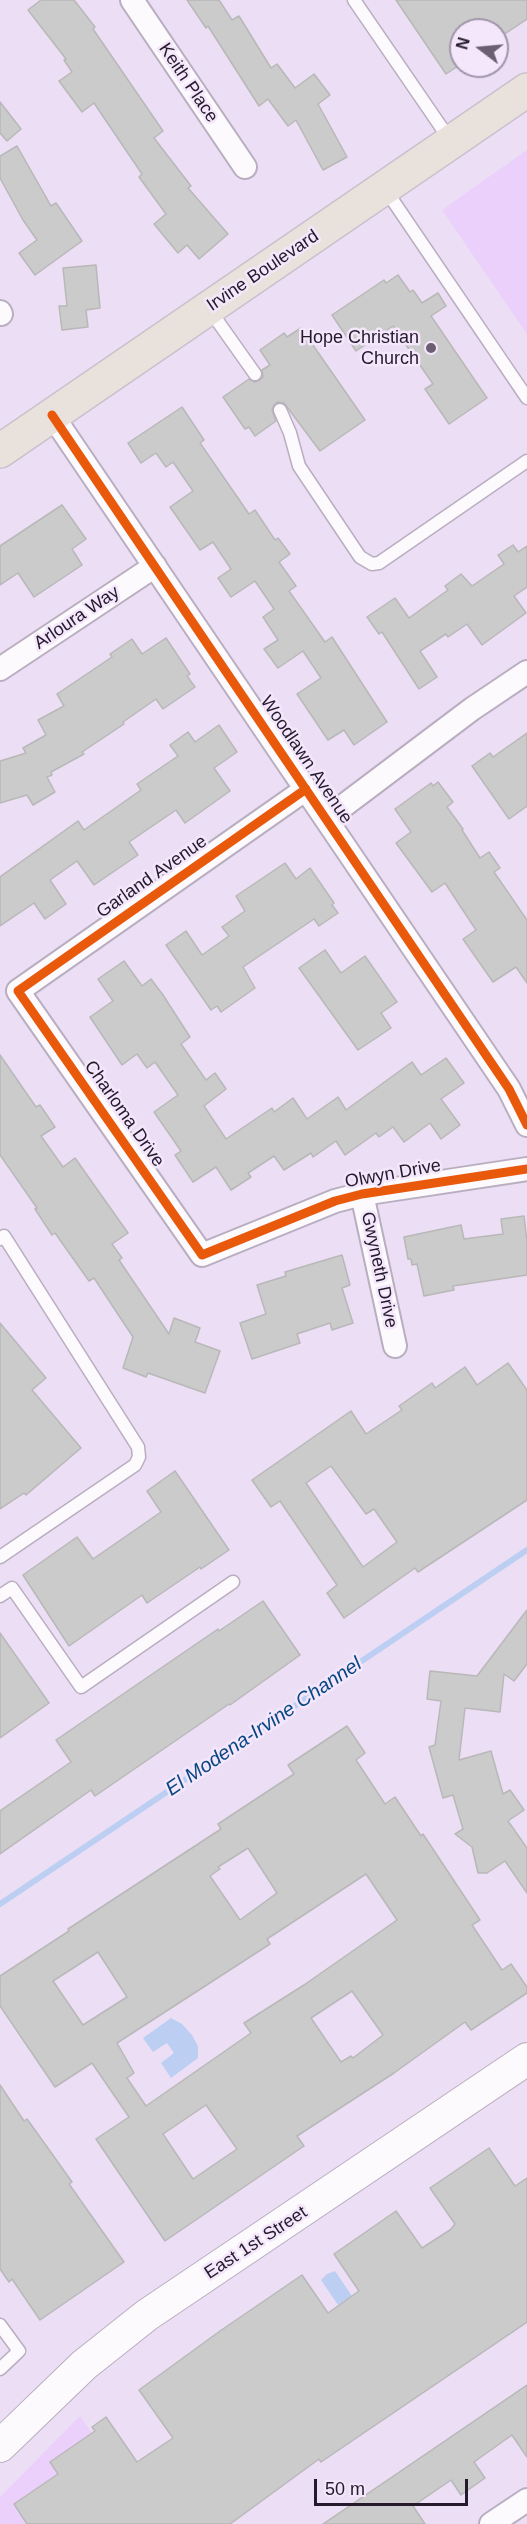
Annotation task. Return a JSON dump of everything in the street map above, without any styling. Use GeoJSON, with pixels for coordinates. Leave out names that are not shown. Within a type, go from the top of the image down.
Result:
{"type":"FeatureCollection","features":[{"type":"Feature","properties":{"kind":"main road","name":"Irvine Boulevard"},"geometry":{"type":"LineString","coordinates":[[0,451],[527,90]]}},
{"type":"Feature","properties":{"kind":"main road","name":"East 1st Street"},"geometry":{"type":"LineString","coordinates":[[0,2446],[84,2365],[147,2316],[527,2059]]}},
{"type":"Feature","properties":{"kind":"street","name":"Keith Place"},"geometry":{"type":"LineString","coordinates":[[132,0],[245,167]]}},
{"type":"Feature","properties":{"kind":"street","name":"Woodlawn Avenue"},"geometry":{"type":"LineString","coordinates":[[52,415],[509,1089],[527,1125]]}},
{"type":"Feature","properties":{"kind":"street","name":"Arloura Way"},"geometry":{"type":"LineString","coordinates":[[0,669],[155,566]]}},
{"type":"Feature","properties":{"kind":"street"},"geometry":{"type":"LineString","coordinates":[[326,819],[472,709],[527,672]]}},
{"type":"Feature","properties":{"kind":"street","name":"Garland Avenue"},"geometry":{"type":"LineString","coordinates":[[18,991],[306,789]]}},
{"type":"Feature","properties":{"kind":"street","name":"Charloma Drive"},"geometry":{"type":"LineString","coordinates":[[18,991],[202,1255]]}},
{"type":"Feature","properties":{"kind":"street","name":"Olwyn Drive"},"geometry":{"type":"LineString","coordinates":[[202,1255],[335,1201],[362,1194],[527,1169]]}},
{"type":"Feature","properties":{"kind":"street","name":"Gwyneth Drive"},"geometry":{"type":"LineString","coordinates":[[362,1194],[395,1346]]}},
{"type":"Feature","properties":{"kind":"street"},"geometry":{"type":"LineString","coordinates":[[491,2524],[527,2500]]}},
{"type":"Feature","properties":{"kind":"lane"},"geometry":{"type":"LineString","coordinates":[[354,0],[452,142]]}},
{"type":"Feature","properties":{"kind":"lane"},"geometry":{"type":"LineString","coordinates":[[385,188],[527,398]]}},
{"type":"Feature","properties":{"kind":"lane"},"geometry":{"type":"LineString","coordinates":[[208,308],[255,374]]}},
{"type":"Feature","properties":{"kind":"lane"},"geometry":{"type":"LineString","coordinates":[[279,410],[290,433],[299,466],[360,557],[372,564],[379,563],[527,461]]}},
{"type":"Feature","properties":{"kind":"lane"},"geometry":{"type":"LineString","coordinates":[[0,1557],[135,1465],[140,1457],[138,1447],[1,1236]]}},
{"type":"Feature","properties":{"kind":"lane"},"geometry":{"type":"LineString","coordinates":[[0,1596],[12,1588],[81,1687],[233,1582]]}},
{"type":"Feature","properties":{"kind":"lane"},"geometry":{"type":"LineString","coordinates":[[0,2325],[19,2351],[0,2369]]}},
{"type":"Feature","properties":{"kind":"shaded area"},"geometry":{"type":"Polygon","coordinates":[[[527,150],[527,334],[442,210],[527,150]]]}},
{"type":"Feature","properties":{"kind":"shaded area"},"geometry":{"type":"Polygon","coordinates":[[[80,2416],[154,2524],[0,2524],[0,2497],[80,2416]]]}},
{"type":"Feature","properties":{"kind":"water"},"geometry":{"type":"Polygon","coordinates":[[[171,2018],[182,2024],[192,2035],[198,2046],[198,2058],[171,2078],[161,2063],[174,2053],[167,2043],[153,2052],[143,2038],[171,2018]]]}},
{"type":"Feature","properties":{"kind":"water"},"geometry":{"type":"Polygon","coordinates":[[[335,2271],[352,2296],[338,2305],[321,2280],[327,2274],[335,2271]]]}},
{"type":"Feature","properties":{"kind":"building"},"geometry":{"type":"Polygon","coordinates":[[[41,0],[74,0],[95,27],[93,29],[163,131],[154,138],[191,186],[188,188],[228,234],[199,259],[187,245],[178,253],[154,224],[166,214],[139,177],[142,174],[94,103],[82,112],[59,81],[72,72],[64,60],[66,59],[28,10],[41,0]]]}},
{"type":"Feature","properties":{"kind":"building"},"geometry":{"type":"Polygon","coordinates":[[[187,0],[219,0],[232,20],[239,16],[271,68],[277,64],[295,88],[314,74],[330,95],[318,104],[347,157],[323,170],[296,120],[288,126],[268,99],[259,106],[208,26],[206,28],[187,0]]]}},
{"type":"Feature","properties":{"kind":"building"},"geometry":{"type":"Polygon","coordinates":[[[396,0],[527,0],[527,19],[509,31],[509,18],[449,18],[449,72],[446,74],[396,0]]]}},
{"type":"Feature","properties":{"kind":"building"},"geometry":{"type":"Polygon","coordinates":[[[0,102],[21,129],[7,141],[0,133],[0,102]]]}},
{"type":"Feature","properties":{"kind":"building"},"geometry":{"type":"Polygon","coordinates":[[[17,146],[51,206],[56,203],[82,241],[35,275],[19,253],[37,240],[0,178],[0,156],[17,146]]]}},
{"type":"Feature","properties":{"kind":"building"},"geometry":{"type":"Polygon","coordinates":[[[96,265],[100,308],[86,310],[88,327],[62,330],[59,306],[67,306],[63,268],[96,265]]]}},
{"type":"Feature","properties":{"kind":"building","name":"Hope Christian Church"},"geometry":{"type":"Polygon","coordinates":[[[398,275],[410,292],[413,290],[422,303],[438,293],[446,306],[431,316],[487,398],[449,424],[425,389],[433,384],[393,326],[356,351],[332,315],[384,280],[386,283],[398,275]]]}},
{"type":"Feature","properties":{"kind":"building"},"geometry":{"type":"Polygon","coordinates":[[[301,328],[365,420],[320,451],[284,403],[277,402],[274,405],[272,410],[276,421],[255,436],[249,427],[245,429],[223,397],[249,379],[255,382],[260,380],[263,377],[262,370],[270,365],[260,350],[284,333],[287,337],[301,328]]]}},
{"type":"Feature","properties":{"kind":"building"},"geometry":{"type":"Polygon","coordinates":[[[182,407],[204,440],[200,443],[249,514],[255,510],[275,540],[278,538],[290,554],[279,562],[296,586],[289,591],[325,642],[332,637],[387,722],[354,745],[344,730],[328,740],[297,694],[321,678],[303,651],[278,668],[264,649],[278,640],[263,617],[274,609],[255,581],[231,597],[218,578],[231,569],[213,542],[200,550],[170,507],[193,491],[173,462],[166,467],[156,453],[141,463],[128,443],[182,407]]]}},
{"type":"Feature","properties":{"kind":"building"},"geometry":{"type":"Polygon","coordinates":[[[62,505],[86,539],[72,549],[82,565],[34,597],[18,573],[0,585],[0,546],[62,505]]]}},
{"type":"Feature","properties":{"kind":"building"},"geometry":{"type":"Polygon","coordinates":[[[513,545],[518,552],[527,546],[527,587],[514,596],[526,613],[482,645],[467,624],[448,637],[446,634],[420,651],[437,677],[419,689],[382,632],[379,634],[367,617],[395,598],[409,618],[448,590],[445,586],[461,574],[472,586],[504,564],[498,555],[513,545]]]}},
{"type":"Feature","properties":{"kind":"building"},"geometry":{"type":"Polygon","coordinates":[[[166,638],[190,674],[187,676],[195,687],[163,709],[156,699],[82,752],[84,754],[51,772],[52,775],[47,777],[55,792],[33,805],[27,795],[0,803],[0,761],[26,753],[23,748],[46,735],[38,720],[64,706],[57,694],[112,657],[110,654],[132,639],[142,654],[166,638]]]}},
{"type":"Feature","properties":{"kind":"building"},"geometry":{"type":"Polygon","coordinates":[[[219,725],[237,752],[214,768],[230,791],[185,823],[176,810],[129,842],[138,855],[94,885],[77,861],[50,880],[66,904],[45,919],[34,903],[0,926],[0,877],[78,821],[84,830],[141,790],[137,784],[178,756],[170,745],[188,732],[195,742],[219,725]]]}},
{"type":"Feature","properties":{"kind":"building"},"geometry":{"type":"Polygon","coordinates":[[[527,733],[527,806],[509,819],[472,766],[490,753],[493,757],[527,733]]]}},
{"type":"Feature","properties":{"kind":"building"},"geometry":{"type":"Polygon","coordinates":[[[438,782],[453,802],[447,807],[480,858],[489,852],[500,868],[494,872],[527,920],[527,983],[516,967],[493,982],[463,939],[476,930],[445,883],[432,892],[396,843],[411,832],[395,809],[431,783],[433,786],[438,782]]]}},
{"type":"Feature","properties":{"kind":"building"},"geometry":{"type":"Polygon","coordinates":[[[285,863],[296,879],[310,868],[334,903],[332,905],[338,913],[319,926],[314,919],[243,967],[255,988],[221,1012],[217,1006],[211,1010],[166,945],[186,931],[202,955],[229,936],[222,927],[245,911],[236,896],[285,863]]]}},
{"type":"Feature","properties":{"kind":"building"},"geometry":{"type":"Polygon","coordinates":[[[325,950],[341,973],[365,956],[397,1002],[381,1013],[391,1028],[358,1050],[299,968],[325,950]]]}},
{"type":"Feature","properties":{"kind":"building"},"geometry":{"type":"Polygon","coordinates":[[[124,961],[142,986],[151,979],[163,995],[190,1037],[181,1044],[206,1080],[215,1073],[226,1089],[204,1106],[226,1139],[272,1108],[274,1112],[293,1098],[307,1119],[338,1097],[346,1110],[412,1062],[421,1075],[446,1058],[464,1083],[441,1099],[460,1125],[441,1139],[430,1123],[404,1142],[393,1127],[379,1137],[376,1133],[345,1155],[336,1141],[313,1157],[311,1153],[284,1170],[274,1156],[248,1173],[251,1177],[231,1190],[216,1167],[193,1182],[175,1155],[181,1151],[154,1112],[178,1095],[155,1062],[147,1068],[137,1054],[122,1065],[90,1017],[113,1001],[98,979],[124,961]]]}},
{"type":"Feature","properties":{"kind":"building"},"geometry":{"type":"Polygon","coordinates":[[[0,1055],[36,1107],[40,1105],[55,1127],[41,1136],[63,1167],[75,1158],[128,1233],[112,1244],[122,1258],[119,1260],[169,1334],[174,1318],[200,1328],[195,1342],[220,1351],[205,1393],[148,1373],[146,1377],[123,1368],[133,1337],[94,1278],[89,1281],[55,1233],[52,1235],[35,1209],[37,1208],[0,1155],[0,1055]]]}},
{"type":"Feature","properties":{"kind":"building"},"geometry":{"type":"Polygon","coordinates":[[[524,1216],[527,1275],[453,1286],[454,1290],[424,1296],[417,1264],[412,1265],[411,1259],[408,1259],[404,1237],[461,1225],[464,1239],[503,1234],[501,1219],[524,1216]]]}},
{"type":"Feature","properties":{"kind":"building"},"geometry":{"type":"Polygon","coordinates":[[[342,1255],[350,1285],[342,1288],[353,1323],[332,1330],[330,1323],[297,1334],[300,1343],[252,1359],[240,1323],[266,1314],[257,1285],[286,1276],[285,1272],[342,1255]]]}},
{"type":"Feature","properties":{"kind":"building"},"geometry":{"type":"Polygon","coordinates":[[[0,1323],[46,1378],[32,1390],[81,1448],[26,1495],[24,1493],[0,1509],[0,1323]]]}},
{"type":"Feature","properties":{"kind":"building"},"geometry":{"type":"Polygon","coordinates":[[[508,1363],[527,1390],[527,1500],[418,1572],[415,1568],[344,1618],[327,1593],[337,1585],[280,1501],[271,1507],[252,1480],[351,1411],[366,1434],[402,1410],[399,1406],[432,1383],[435,1388],[465,1367],[477,1385],[508,1363]],[[331,1466],[306,1483],[363,1567],[397,1542],[374,1509],[366,1514],[331,1466]]]}},
{"type":"Feature","properties":{"kind":"building"},"geometry":{"type":"Polygon","coordinates":[[[175,1471],[229,1550],[147,1603],[142,1595],[69,1646],[23,1575],[77,1537],[93,1559],[161,1512],[147,1491],[175,1471]]]}},
{"type":"Feature","properties":{"kind":"building"},"geometry":{"type":"Polygon","coordinates":[[[263,1601],[300,1655],[95,1796],[91,1790],[0,1854],[0,1811],[71,1762],[56,1740],[218,1629],[219,1631],[263,1601]]]}},
{"type":"Feature","properties":{"kind":"building"},"geometry":{"type":"Polygon","coordinates":[[[527,1610],[527,1664],[514,1681],[504,1674],[500,1712],[465,1708],[459,1760],[491,1751],[503,1794],[510,1790],[524,1810],[508,1821],[527,1848],[527,1893],[505,1861],[487,1873],[478,1873],[472,1847],[455,1834],[463,1829],[453,1795],[443,1798],[429,1747],[435,1745],[441,1701],[427,1699],[430,1671],[477,1676],[527,1610]]]}},
{"type":"Feature","properties":{"kind":"building"},"geometry":{"type":"Polygon","coordinates":[[[0,1633],[49,1703],[0,1738],[0,1633]]]}},
{"type":"Feature","properties":{"kind":"building"},"geometry":{"type":"Polygon","coordinates":[[[347,1726],[365,1753],[356,1760],[385,1804],[395,1797],[421,1836],[423,1834],[480,1920],[472,1925],[502,1970],[511,1964],[527,1987],[527,1993],[471,2030],[465,2022],[394,2073],[297,2136],[304,2146],[165,2241],[96,2139],[129,2117],[92,2063],[55,2087],[0,2006],[0,1976],[221,1829],[218,1824],[294,1774],[288,1765],[347,1726]],[[248,1848],[218,1867],[220,1869],[210,1876],[240,1920],[277,1893],[248,1848]],[[366,1874],[267,1939],[270,1944],[117,2043],[134,2073],[127,2078],[146,2106],[251,2033],[244,2023],[304,1985],[397,1920],[366,1874]],[[98,1952],[53,1981],[83,2025],[127,1997],[98,1952]],[[352,1991],[311,2018],[341,2062],[351,2056],[353,2058],[383,2035],[352,1991]],[[206,2105],[163,2134],[193,2179],[237,2149],[206,2105]]]}},
{"type":"Feature","properties":{"kind":"building"},"geometry":{"type":"Polygon","coordinates":[[[0,2085],[24,2121],[27,2119],[72,2182],[69,2184],[124,2262],[40,2320],[12,2279],[9,2282],[0,2269],[0,2085]]]}},
{"type":"Feature","properties":{"kind":"building"},"geometry":{"type":"Polygon","coordinates":[[[489,2148],[515,2186],[527,2178],[527,2322],[321,2462],[319,2459],[230,2524],[27,2524],[14,2504],[58,2474],[50,2462],[95,2431],[92,2427],[106,2417],[137,2462],[173,2438],[139,2390],[220,2331],[302,2275],[328,2313],[359,2291],[334,2254],[396,2211],[422,2248],[450,2230],[455,2224],[430,2188],[489,2148]]]}},
{"type":"Feature","properties":{"kind":"building"},"geometry":{"type":"Polygon","coordinates":[[[527,2385],[527,2457],[512,2435],[474,2462],[485,2478],[461,2495],[451,2480],[413,2506],[425,2524],[323,2524],[527,2385]]]}},
{"type":"Feature","properties":{"kind":"waterway","name":"El Modena-Irvine Channel"},"geometry":{"type":"LineString","coordinates":[[0,1904],[527,1550]]}},
{"type":"Feature","properties":{"kind":"cycle path"},"geometry":{"type":"LineString","coordinates":[[52,415],[509,1089],[527,1125]]}},
{"type":"Feature","properties":{"kind":"cycle path"},"geometry":{"type":"LineString","coordinates":[[306,789],[18,991],[202,1255],[335,1201],[362,1194],[527,1169]]}},
{"type":"Feature","properties":{"kind":"place","name":"Hope Christian Church"},"geometry":{"type":"Point","coordinates":[431,348]}}]}
